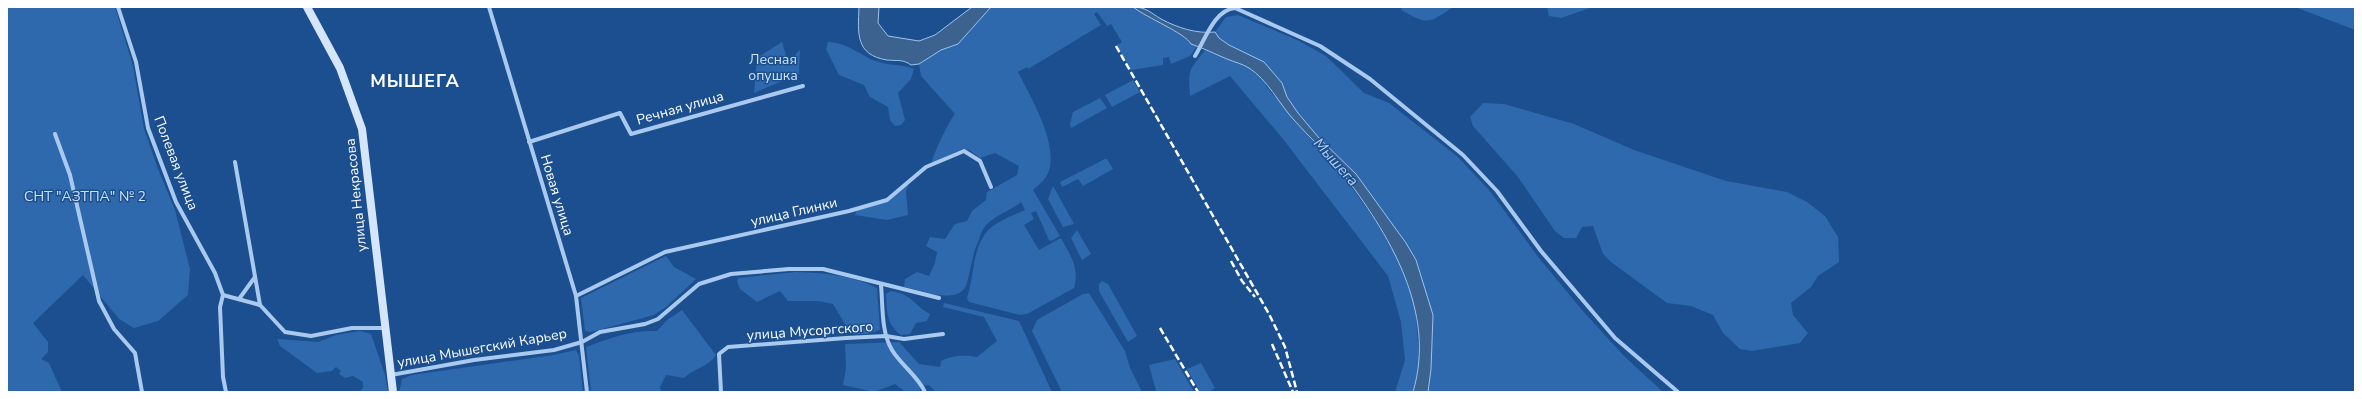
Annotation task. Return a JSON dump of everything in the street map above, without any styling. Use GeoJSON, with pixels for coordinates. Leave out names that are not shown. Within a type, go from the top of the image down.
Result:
{"type":"FeatureCollection","features":[{"type":"Feature","properties":{"kind":"main road","name":"улица Некрасова"},"geometry":{"type":"LineString","coordinates":[[306,7],[340,68],[362,129],[384,328],[393,392]]}},
{"type":"Feature","properties":{"kind":"street","name":"Полевая улица"},"geometry":{"type":"LineString","coordinates":[[118,7],[136,62],[148,128],[176,202],[215,273],[223,295],[220,307],[223,377],[226,392]]}},
{"type":"Feature","properties":{"kind":"street","name":"Новая улица"},"geometry":{"type":"LineString","coordinates":[[489,7],[576,296],[587,392]]}},
{"type":"Feature","properties":{"kind":"street"},"geometry":{"type":"LineString","coordinates":[[1196,56],[1219,14],[1227,9],[1243,10],[1320,46],[1370,79],[1463,155],[1496,192],[1542,251],[1615,338],[1676,392]]}},
{"type":"Feature","properties":{"kind":"street","name":"Речная улица"},"geometry":{"type":"LineString","coordinates":[[529,142],[620,113],[631,134],[803,86]]}},
{"type":"Feature","properties":{"kind":"street"},"geometry":{"type":"LineString","coordinates":[[56,134],[70,175],[75,206],[99,300],[114,329],[135,353],[142,392]]}},
{"type":"Feature","properties":{"kind":"street","name":"улица Глинки"},"geometry":{"type":"LineString","coordinates":[[576,296],[665,252],[849,211],[887,200],[926,167],[964,151],[980,161],[991,187]]}},
{"type":"Feature","properties":{"kind":"street"},"geometry":{"type":"LineString","coordinates":[[235,162],[260,305]]}},
{"type":"Feature","properties":{"kind":"street","name":"улица Мышегский Карьер"},"geometry":{"type":"LineString","coordinates":[[390,375],[474,360],[554,350],[582,342],[600,332],[658,319],[700,284],[731,274],[789,269],[823,270],[939,298]]}},
{"type":"Feature","properties":{"kind":"street"},"geometry":{"type":"LineString","coordinates":[[239,299],[255,277]]}},
{"type":"Feature","properties":{"kind":"street"},"geometry":{"type":"LineString","coordinates":[[881,285],[886,336],[892,350],[918,380],[925,392]]}},
{"type":"Feature","properties":{"kind":"street"},"geometry":{"type":"LineString","coordinates":[[223,295],[260,305],[286,332],[311,336],[352,328],[384,328]]}},
{"type":"Feature","properties":{"kind":"street","name":"улица Мусоргского"},"geometry":{"type":"LineString","coordinates":[[721,392],[719,354],[728,347],[886,336],[904,339],[943,334]]}},
{"type":"Feature","properties":{"kind":"green space","name":"СНТ \"АЗТПА\" № 2"},"geometry":{"type":"Polygon","coordinates":[[[7,7],[115,7],[133,66],[144,129],[158,169],[175,210],[190,269],[188,295],[158,321],[134,328],[119,319],[83,275],[33,323],[48,342],[48,352],[41,359],[49,363],[62,392],[7,392],[7,7]]]}},
{"type":"Feature","properties":{"kind":"green space"},"geometry":{"type":"Polygon","coordinates":[[[991,7],[1133,7],[1174,30],[1191,44],[1197,46],[1190,56],[1171,64],[1169,57],[1163,58],[1163,65],[1131,70],[1117,45],[1122,42],[1111,24],[1107,26],[1097,12],[1094,14],[1101,25],[1028,69],[1027,67],[1018,72],[1043,123],[1048,138],[1050,153],[1050,166],[1046,177],[1033,190],[1060,236],[1051,241],[1049,240],[1036,211],[1031,213],[1034,219],[1024,225],[1039,250],[1061,238],[1071,256],[1076,274],[1074,288],[1027,314],[1020,315],[969,302],[967,298],[975,257],[981,241],[985,234],[993,226],[1025,210],[1021,202],[994,218],[981,233],[973,257],[967,283],[963,290],[957,294],[948,296],[904,287],[905,279],[917,272],[929,276],[935,263],[937,252],[926,246],[930,237],[945,239],[955,224],[967,221],[972,211],[986,200],[987,192],[1017,175],[1019,166],[995,153],[980,158],[969,150],[962,149],[932,163],[949,123],[955,114],[921,76],[919,64],[941,50],[958,44],[991,7]]]}},
{"type":"Feature","properties":{"kind":"green space"},"geometry":{"type":"Polygon","coordinates":[[[1402,7],[1453,7],[1438,17],[1423,20],[1401,10],[1402,7]]]}},
{"type":"Feature","properties":{"kind":"green space"},"geometry":{"type":"Polygon","coordinates":[[[1547,7],[1593,7],[1561,18],[1549,16],[1547,7]]]}},
{"type":"Feature","properties":{"kind":"green space"},"geometry":{"type":"Polygon","coordinates":[[[2295,7],[2355,7],[2355,30],[2295,7]]]}},
{"type":"Feature","properties":{"kind":"green space"},"geometry":{"type":"Polygon","coordinates":[[[1238,15],[1297,40],[1326,56],[1364,93],[1389,103],[1458,157],[1489,190],[1539,258],[1582,310],[1624,356],[1663,392],[1428,392],[1431,369],[1433,315],[1416,260],[1406,243],[1356,174],[1319,138],[1298,113],[1287,97],[1282,83],[1264,62],[1229,45],[1219,38],[1215,32],[1226,17],[1238,15]]]}},
{"type":"Feature","properties":{"kind":"green space","name":"Лесная опушка"},"geometry":{"type":"Polygon","coordinates":[[[782,42],[788,62],[800,50],[799,74],[754,93],[757,58],[782,42]]]}},
{"type":"Feature","properties":{"kind":"green space"},"geometry":{"type":"Polygon","coordinates":[[[828,42],[844,45],[876,61],[906,66],[914,69],[911,79],[898,93],[905,120],[901,125],[895,126],[890,120],[888,107],[870,97],[864,85],[839,75],[826,49],[828,42]]]}},
{"type":"Feature","properties":{"kind":"green space"},"geometry":{"type":"Polygon","coordinates":[[[1205,50],[1248,67],[1260,77],[1273,95],[1283,103],[1292,118],[1340,171],[1375,220],[1400,263],[1415,305],[1420,369],[1413,392],[1395,392],[1405,360],[1401,322],[1388,276],[1283,139],[1230,76],[1190,96],[1189,80],[1191,71],[1205,50]]]}},
{"type":"Feature","properties":{"kind":"green space"},"geometry":{"type":"Polygon","coordinates":[[[1133,80],[1140,92],[1112,107],[1105,95],[1133,80]]]}},
{"type":"Feature","properties":{"kind":"green space"},"geometry":{"type":"Polygon","coordinates":[[[1100,98],[1107,108],[1071,128],[1070,124],[1073,112],[1100,98]]]}},
{"type":"Feature","properties":{"kind":"green space"},"geometry":{"type":"Polygon","coordinates":[[[1483,103],[1504,104],[1574,124],[1634,150],[1726,181],[1787,192],[1807,202],[1825,216],[1838,237],[1839,262],[1818,276],[1811,287],[1791,303],[1793,315],[1808,333],[1800,343],[1752,351],[1740,349],[1723,333],[1713,315],[1691,306],[1667,303],[1611,262],[1603,254],[1593,226],[1582,227],[1576,238],[1564,238],[1555,231],[1518,177],[1473,126],[1470,117],[1483,103]]]}},
{"type":"Feature","properties":{"kind":"green space"},"geometry":{"type":"Polygon","coordinates":[[[1107,159],[1113,169],[1083,186],[1078,179],[1062,187],[1060,182],[1107,159]]]}},
{"type":"Feature","properties":{"kind":"green space"},"geometry":{"type":"Polygon","coordinates":[[[909,184],[906,191],[908,215],[887,220],[855,215],[857,210],[888,201],[909,184]]]}},
{"type":"Feature","properties":{"kind":"green space"},"geometry":{"type":"Polygon","coordinates":[[[1053,186],[1074,224],[1063,227],[1048,199],[1053,186]]]}},
{"type":"Feature","properties":{"kind":"green space"},"geometry":{"type":"Polygon","coordinates":[[[1077,230],[1091,254],[1082,260],[1071,238],[1077,230]]]}},
{"type":"Feature","properties":{"kind":"green space"},"geometry":{"type":"Polygon","coordinates":[[[666,256],[674,267],[696,279],[666,307],[654,315],[591,332],[585,331],[581,298],[666,256]]]}},
{"type":"Feature","properties":{"kind":"green space"},"geometry":{"type":"Polygon","coordinates":[[[796,272],[847,277],[877,288],[880,330],[867,334],[851,334],[833,304],[818,301],[788,301],[780,291],[757,302],[740,289],[737,281],[738,278],[796,272]]]}},
{"type":"Feature","properties":{"kind":"green space"},"geometry":{"type":"Polygon","coordinates":[[[1102,281],[1108,284],[1137,336],[1128,342],[1099,291],[1099,284],[1102,281]]]}},
{"type":"Feature","properties":{"kind":"green space"},"geometry":{"type":"Polygon","coordinates":[[[891,291],[904,295],[930,314],[927,321],[916,323],[910,334],[901,335],[896,331],[890,322],[887,312],[886,294],[891,291]]]}},
{"type":"Feature","properties":{"kind":"green space"},"geometry":{"type":"Polygon","coordinates":[[[1089,293],[1125,351],[1130,368],[1142,392],[1062,392],[1032,331],[1037,320],[1083,294],[1089,293]]]}},
{"type":"Feature","properties":{"kind":"green space"},"geometry":{"type":"Polygon","coordinates":[[[944,303],[1019,321],[1052,392],[936,392],[929,385],[922,386],[919,392],[906,392],[895,384],[874,392],[843,385],[846,368],[845,344],[899,342],[919,364],[940,367],[941,361],[950,358],[963,356],[977,357],[997,341],[984,317],[943,307],[944,303]]]}},
{"type":"Feature","properties":{"kind":"green space"},"geometry":{"type":"Polygon","coordinates":[[[682,310],[716,355],[710,362],[684,378],[666,375],[660,387],[661,392],[591,392],[586,347],[629,333],[657,331],[667,320],[682,310]]]}},
{"type":"Feature","properties":{"kind":"green space"},"geometry":{"type":"Polygon","coordinates":[[[360,331],[371,334],[385,375],[388,392],[359,392],[363,388],[363,382],[353,376],[345,378],[339,374],[341,371],[336,367],[332,371],[317,373],[280,346],[277,339],[318,342],[336,335],[360,331]]]}},
{"type":"Feature","properties":{"kind":"green space"},"geometry":{"type":"Polygon","coordinates":[[[576,350],[579,356],[583,392],[399,392],[402,379],[412,375],[553,355],[576,350]]]}},
{"type":"Feature","properties":{"kind":"green space"},"geometry":{"type":"Polygon","coordinates":[[[1175,359],[1194,392],[1156,391],[1149,365],[1175,359]]]}},
{"type":"Feature","properties":{"kind":"green space"},"geometry":{"type":"Polygon","coordinates":[[[1201,363],[1215,388],[1208,392],[1200,392],[1187,369],[1201,363]]]}},
{"type":"Feature","properties":{"kind":"water"},"geometry":{"type":"Polygon","coordinates":[[[859,7],[879,7],[878,23],[888,36],[919,41],[935,35],[972,7],[991,7],[958,44],[941,50],[919,64],[911,65],[903,61],[887,60],[877,57],[869,53],[864,48],[858,26],[859,7]]]}},
{"type":"Feature","properties":{"kind":"water","name":"Мышега"},"geometry":{"type":"Polygon","coordinates":[[[1133,7],[1145,9],[1161,19],[1181,28],[1201,32],[1215,32],[1219,38],[1229,45],[1264,62],[1282,83],[1287,97],[1298,113],[1319,138],[1356,174],[1406,243],[1416,260],[1433,315],[1431,369],[1428,392],[1413,392],[1419,362],[1419,332],[1413,303],[1404,275],[1391,247],[1376,221],[1341,171],[1294,120],[1256,73],[1244,65],[1191,44],[1174,30],[1133,7]]]}},
{"type":"Feature","properties":{"kind":"railway"},"geometry":{"type":"LineString","coordinates":[[1116,46],[1269,314],[1285,347],[1297,392]]}},
{"type":"Feature","properties":{"kind":"railway"},"geometry":{"type":"LineString","coordinates":[[1231,261],[1242,281],[1255,297]]}},
{"type":"Feature","properties":{"kind":"railway"},"geometry":{"type":"LineString","coordinates":[[1160,328],[1198,392]]}},
{"type":"Feature","properties":{"kind":"railway"},"geometry":{"type":"LineString","coordinates":[[1272,344],[1293,392]]}},
{"type":"Feature","properties":{"kind":"district","name":"МЫШЕГА"},"geometry":{"type":"Point","coordinates":[415,81]}}]}
